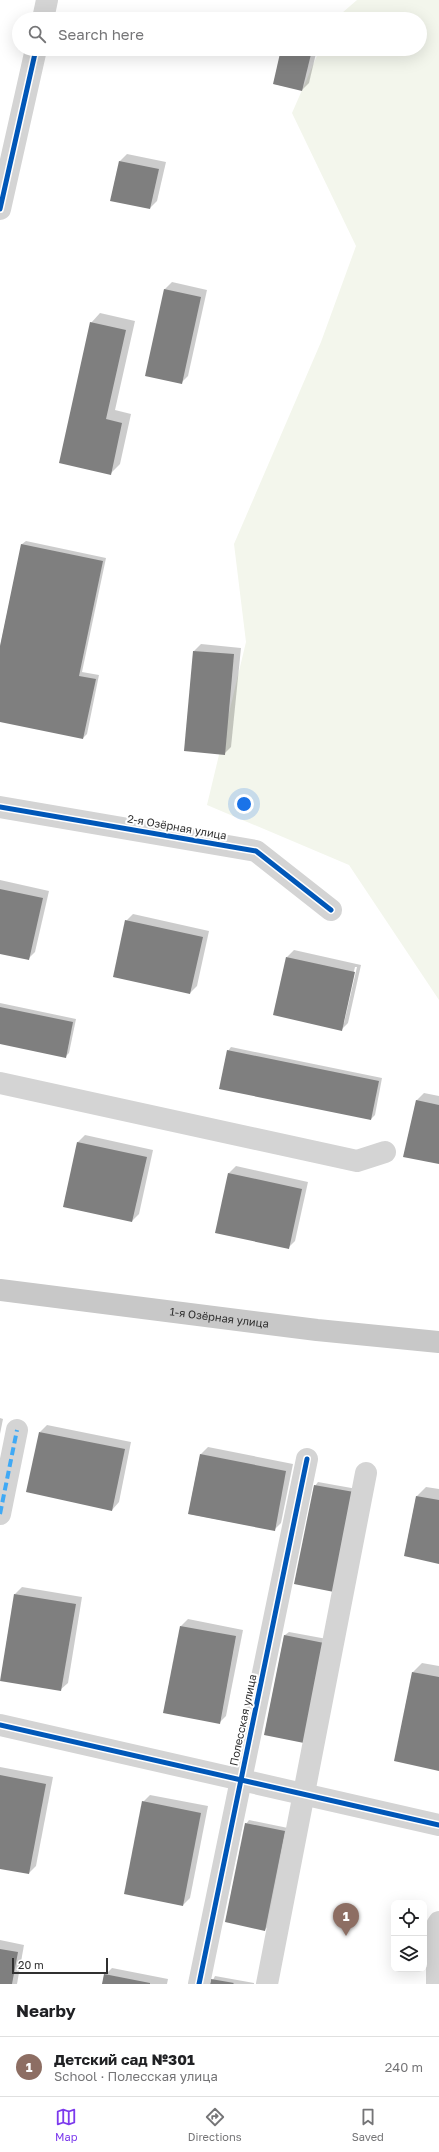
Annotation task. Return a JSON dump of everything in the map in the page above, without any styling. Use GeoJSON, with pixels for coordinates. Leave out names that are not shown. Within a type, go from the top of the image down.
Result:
{"type":"FeatureCollection","features":[{"type":"Feature","properties":{"kind":"main road","name":"1-я Озёрная улица"},"geometry":{"type":"LineString","coordinates":[[0,1290],[317,1330],[439,1342]]}},
{"type":"Feature","properties":{"kind":"street"},"geometry":{"type":"LineString","coordinates":[[44,12],[47,0]]}},
{"type":"Feature","properties":{"kind":"street"},"geometry":{"type":"LineString","coordinates":[[0,209],[34,56]]}},
{"type":"Feature","properties":{"kind":"street","name":"2-я Озёрная улица"},"geometry":{"type":"LineString","coordinates":[[0,807],[256,851],[331,910]]}},
{"type":"Feature","properties":{"kind":"street"},"geometry":{"type":"LineString","coordinates":[[0,1083],[358,1161],[385,1152]]}},
{"type":"Feature","properties":{"kind":"street"},"geometry":{"type":"LineString","coordinates":[[0,1514],[17,1430]]}},
{"type":"Feature","properties":{"kind":"street","name":"Полесская улица"},"geometry":{"type":"LineString","coordinates":[[199,1984],[307,1459]]}},
{"type":"Feature","properties":{"kind":"street"},"geometry":{"type":"LineString","coordinates":[[267,1984],[366,1473]]}},
{"type":"Feature","properties":{"kind":"street"},"geometry":{"type":"LineString","coordinates":[[0,1725],[439,1825]]}},
{"type":"Feature","properties":{"kind":"street"},"geometry":{"type":"LineString","coordinates":[[437,1984],[437,1925],[439,1922]]}},
{"type":"Feature","properties":{"kind":"shaded area"},"geometry":{"type":"Polygon","coordinates":[[[357,0],[439,0],[439,1000],[349,865],[207,805],[246,642],[234,544],[321,342],[356,246],[292,113],[317,56],[427,56],[427,12],[343,12],[357,0]]]}},
{"type":"Feature","properties":{"kind":"building"},"geometry":{"type":"Polygon","coordinates":[[[279,56],[311,56],[302,91],[273,84],[279,56]]]}},
{"type":"Feature","properties":{"kind":"building"},"geometry":{"type":"Polygon","coordinates":[[[119,161],[159,169],[150,209],[110,201],[119,161]]]}},
{"type":"Feature","properties":{"kind":"building"},"geometry":{"type":"Polygon","coordinates":[[[164,289],[201,297],[182,384],[145,376],[164,289]]]}},
{"type":"Feature","properties":{"kind":"building"},"geometry":{"type":"Polygon","coordinates":[[[90,322],[126,330],[106,419],[122,423],[111,475],[59,463],[90,322]]]}},
{"type":"Feature","properties":{"kind":"building"},"geometry":{"type":"Polygon","coordinates":[[[21,544],[103,561],[79,676],[96,679],[83,739],[0,722],[0,646],[21,544]]]}},
{"type":"Feature","properties":{"kind":"building"},"geometry":{"type":"Polygon","coordinates":[[[193,651],[234,654],[225,755],[184,751],[193,651]]]}},
{"type":"Feature","properties":{"kind":"building"},"geometry":{"type":"Polygon","coordinates":[[[0,889],[43,898],[29,960],[0,954],[0,889]]]}},
{"type":"Feature","properties":{"kind":"building"},"geometry":{"type":"Polygon","coordinates":[[[125,920],[203,937],[190,994],[113,977],[125,920]]]}},
{"type":"Feature","properties":{"kind":"building"},"geometry":{"type":"Polygon","coordinates":[[[286,957],[355,972],[342,1031],[273,1015],[286,957]]]}},
{"type":"Feature","properties":{"kind":"building"},"geometry":{"type":"Polygon","coordinates":[[[0,1007],[73,1022],[66,1058],[0,1044],[0,1007]]]}},
{"type":"Feature","properties":{"kind":"building"},"geometry":{"type":"Polygon","coordinates":[[[227,1050],[379,1081],[371,1120],[219,1089],[227,1050]]]}},
{"type":"Feature","properties":{"kind":"building"},"geometry":{"type":"Polygon","coordinates":[[[416,1100],[439,1105],[439,1164],[403,1157],[416,1100]]]}},
{"type":"Feature","properties":{"kind":"building"},"geometry":{"type":"Polygon","coordinates":[[[77,1142],[147,1157],[132,1222],[63,1207],[77,1142]]]}},
{"type":"Feature","properties":{"kind":"building"},"geometry":{"type":"Polygon","coordinates":[[[228,1173],[302,1189],[289,1249],[215,1233],[228,1173]]]}},
{"type":"Feature","properties":{"kind":"building"},"geometry":{"type":"Polygon","coordinates":[[[39,1432],[125,1449],[112,1511],[26,1492],[39,1432]]]}},
{"type":"Feature","properties":{"kind":"building"},"geometry":{"type":"Polygon","coordinates":[[[200,1454],[286,1471],[275,1531],[188,1514],[200,1454]]]}},
{"type":"Feature","properties":{"kind":"building"},"geometry":{"type":"Polygon","coordinates":[[[314,1485],[354,1492],[334,1592],[294,1584],[314,1485]]]}},
{"type":"Feature","properties":{"kind":"building"},"geometry":{"type":"Polygon","coordinates":[[[416,1496],[439,1500],[439,1564],[404,1556],[416,1496]]]}},
{"type":"Feature","properties":{"kind":"building"},"geometry":{"type":"Polygon","coordinates":[[[14,1594],[76,1604],[61,1691],[0,1681],[14,1594]]]}},
{"type":"Feature","properties":{"kind":"building"},"geometry":{"type":"Polygon","coordinates":[[[180,1626],[236,1636],[220,1724],[163,1713],[180,1626]]]}},
{"type":"Feature","properties":{"kind":"building"},"geometry":{"type":"Polygon","coordinates":[[[284,1635],[324,1643],[304,1743],[264,1735],[284,1635]]]}},
{"type":"Feature","properties":{"kind":"building"},"geometry":{"type":"Polygon","coordinates":[[[412,1672],[439,1677],[439,1771],[394,1761],[412,1672]]]}},
{"type":"Feature","properties":{"kind":"building"},"geometry":{"type":"Polygon","coordinates":[[[0,1775],[46,1784],[29,1874],[0,1869],[0,1775]]]}},
{"type":"Feature","properties":{"kind":"building"},"geometry":{"type":"Polygon","coordinates":[[[142,1801],[201,1813],[183,1906],[124,1894],[142,1801]]]}},
{"type":"Feature","properties":{"kind":"building"},"geometry":{"type":"Polygon","coordinates":[[[245,1823],[285,1831],[265,1931],[225,1922],[245,1823]]]}},
{"type":"Feature","properties":{"kind":"building"},"geometry":{"type":"Polygon","coordinates":[[[0,1949],[18,1952],[12,1984],[0,1984],[0,1949]]]}},
{"type":"Feature","properties":{"kind":"building"},"geometry":{"type":"Polygon","coordinates":[[[104,1974],[150,1983],[150,1984],[102,1984],[104,1974]]]}},
{"type":"Feature","properties":{"kind":"building"},"geometry":{"type":"Polygon","coordinates":[[[211,1979],[234,1983],[210,1984],[211,1979]]]}},
{"type":"Feature","properties":{"kind":"marked path"},"geometry":{"type":"LineString","coordinates":[[0,1514],[17,1430]]}},
{"type":"Feature","properties":{"kind":"cycle path"},"geometry":{"type":"LineString","coordinates":[[0,209],[34,56]]}},
{"type":"Feature","properties":{"kind":"cycle path"},"geometry":{"type":"LineString","coordinates":[[0,807],[256,851],[331,910]]}},
{"type":"Feature","properties":{"kind":"cycle path"},"geometry":{"type":"LineString","coordinates":[[199,1984],[307,1459]]}},
{"type":"Feature","properties":{"kind":"cycle path"},"geometry":{"type":"LineString","coordinates":[[0,1725],[439,1825]]}},
{"type":"Feature","properties":{"kind":"place","name":"Детский сад №301"},"geometry":{"type":"Point","coordinates":[346,1936]}}]}
